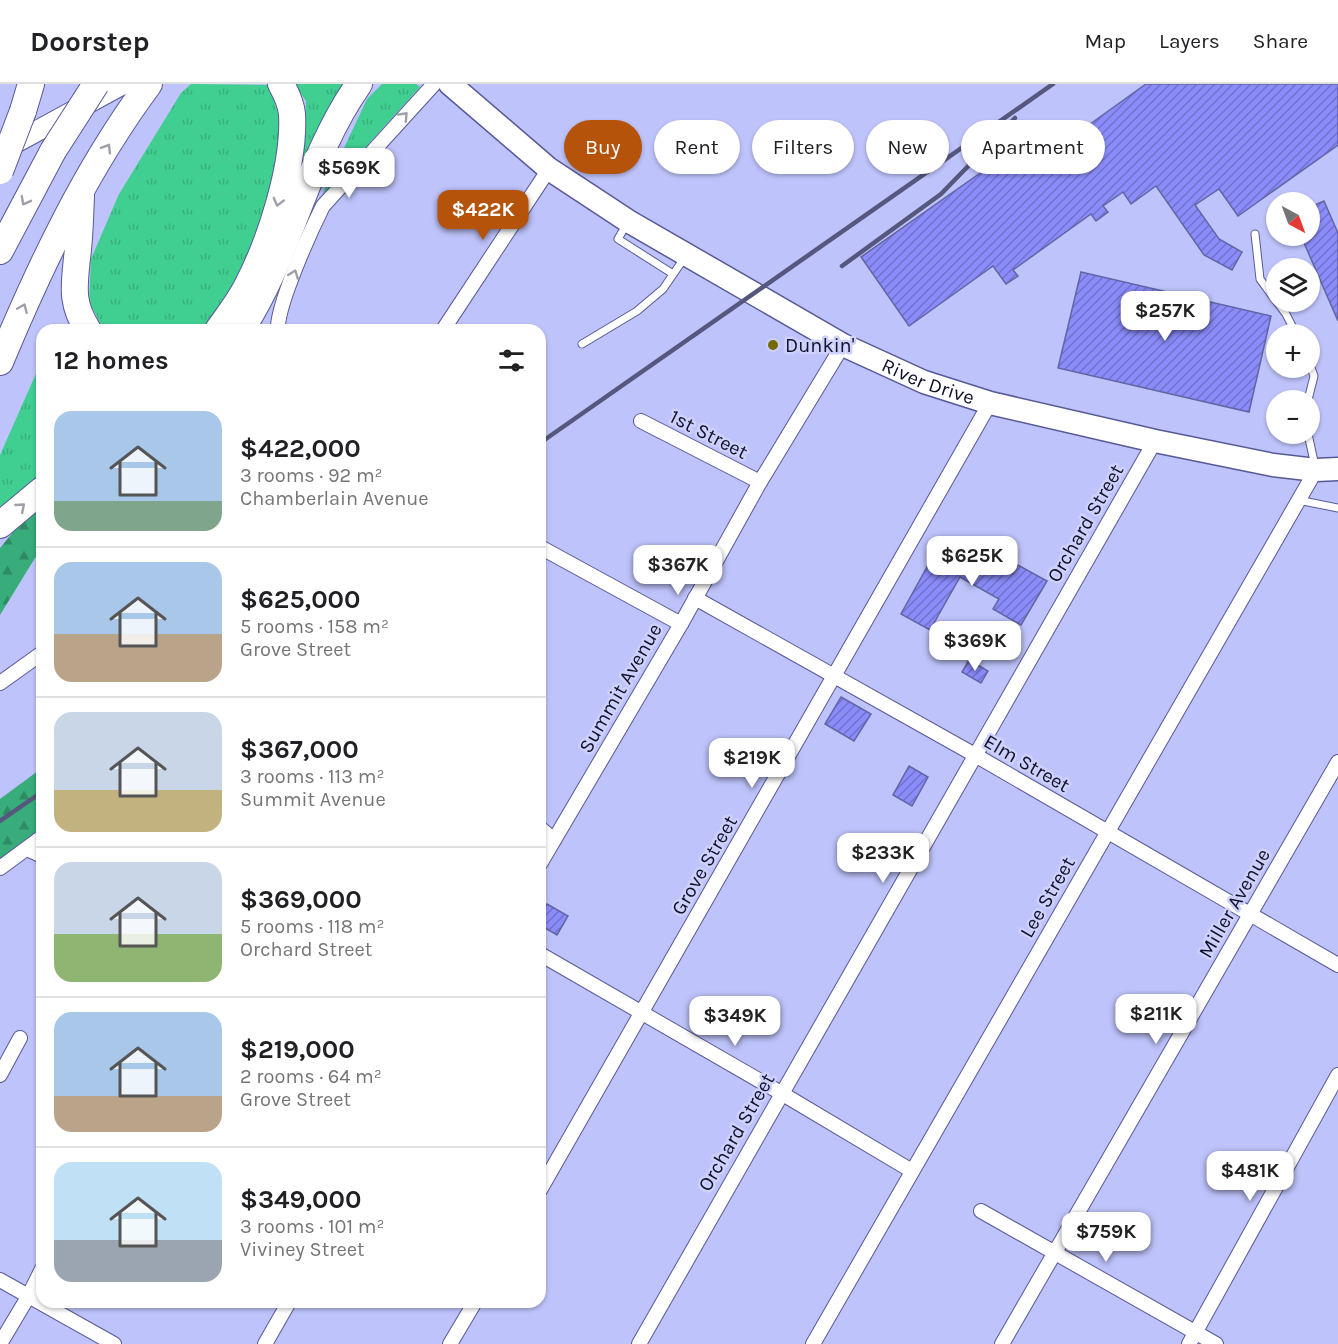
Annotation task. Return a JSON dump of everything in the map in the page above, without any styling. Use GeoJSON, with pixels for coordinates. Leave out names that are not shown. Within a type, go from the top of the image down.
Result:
{"type":"FeatureCollection","features":[{"type":"Feature","properties":{"kind":"highway"},"geometry":{"type":"LineString","coordinates":[[0,171],[31,84]]}},
{"type":"Feature","properties":{"kind":"highway"},"geometry":{"type":"LineString","coordinates":[[0,251],[52,151],[96,84]]}},
{"type":"Feature","properties":{"kind":"highway"},"geometry":{"type":"LineString","coordinates":[[0,362],[38,273],[82,188],[149,84]]}},
{"type":"Feature","properties":{"kind":"highway"},"geometry":{"type":"LineString","coordinates":[[223,324],[247,285],[270,230],[283,186],[291,141],[292,113],[281,84]]}},
{"type":"Feature","properties":{"kind":"highway"},"geometry":{"type":"LineString","coordinates":[[245,324],[262,296],[328,138],[347,101],[359,84]]}},
{"type":"Feature","properties":{"kind":"highway"},"geometry":{"type":"LineString","coordinates":[[82,188],[73,285],[78,310],[85,324]]}},
{"type":"Feature","properties":{"kind":"highway"},"geometry":{"type":"LineString","coordinates":[[0,525],[36,495]]}},
{"type":"Feature","properties":{"kind":"main road"},"geometry":{"type":"LineString","coordinates":[[0,151],[123,84]]}},
{"type":"Feature","properties":{"kind":"main road","name":"River Drive"},"geometry":{"type":"LineString","coordinates":[[450,84],[549,169],[628,221],[647,244],[686,255],[843,345],[924,382],[990,403],[1155,441],[1273,465],[1316,470],[1338,469]]}},
{"type":"Feature","properties":{"kind":"street"},"geometry":{"type":"LineString","coordinates":[[279,324],[282,307],[312,228],[323,207],[434,84]]}},
{"type":"Feature","properties":{"kind":"street"},"geometry":{"type":"LineString","coordinates":[[447,324],[549,169]]}},
{"type":"Feature","properties":{"kind":"street","name":"Summit Avenue"},"geometry":{"type":"LineString","coordinates":[[546,854],[681,624],[760,482],[843,345]]}},
{"type":"Feature","properties":{"kind":"street","name":"Grove Street"},"geometry":{"type":"LineString","coordinates":[[546,1180],[990,403]]}},
{"type":"Feature","properties":{"kind":"street","name":"1st Street"},"geometry":{"type":"LineString","coordinates":[[641,421],[760,482]]}},
{"type":"Feature","properties":{"kind":"street","name":"Orchard Street"},"geometry":{"type":"LineString","coordinates":[[639,1344],[1155,441]]}},
{"type":"Feature","properties":{"kind":"street","name":"Lee Street"},"geometry":{"type":"LineString","coordinates":[[813,1344],[1316,470]]}},
{"type":"Feature","properties":{"kind":"street"},"geometry":{"type":"LineString","coordinates":[[546,550],[681,624]]}},
{"type":"Feature","properties":{"kind":"street","name":"Elm Street"},"geometry":{"type":"LineString","coordinates":[[695,598],[835,675],[1338,965]]}},
{"type":"Feature","properties":{"kind":"street"},"geometry":{"type":"LineString","coordinates":[[0,683],[36,657]]}},
{"type":"Feature","properties":{"kind":"street","name":"Miller Avenue"},"geometry":{"type":"LineString","coordinates":[[1002,1344],[1338,762]]}},
{"type":"Feature","properties":{"kind":"street"},"geometry":{"type":"LineString","coordinates":[[546,833],[554,840]]}},
{"type":"Feature","properties":{"kind":"street"},"geometry":{"type":"LineString","coordinates":[[0,868],[36,842]]}},
{"type":"Feature","properties":{"kind":"street"},"geometry":{"type":"LineString","coordinates":[[27,849],[36,853]]}},
{"type":"Feature","properties":{"kind":"street"},"geometry":{"type":"LineString","coordinates":[[546,957],[782,1093],[912,1171]]}},
{"type":"Feature","properties":{"kind":"street"},"geometry":{"type":"LineString","coordinates":[[0,1075],[20,1038]]}},
{"type":"Feature","properties":{"kind":"street"},"geometry":{"type":"LineString","coordinates":[[1192,1338],[1338,1076]]}},
{"type":"Feature","properties":{"kind":"street"},"geometry":{"type":"LineString","coordinates":[[981,1211],[1054,1252],[1192,1338],[1216,1344]]}},
{"type":"Feature","properties":{"kind":"street"},"geometry":{"type":"LineString","coordinates":[[0,1280],[36,1301]]}},
{"type":"Feature","properties":{"kind":"street"},"geometry":{"type":"LineString","coordinates":[[0,1344],[36,1281]]}},
{"type":"Feature","properties":{"kind":"street"},"geometry":{"type":"LineString","coordinates":[[48,1308],[114,1344]]}},
{"type":"Feature","properties":{"kind":"street"},"geometry":{"type":"LineString","coordinates":[[265,1344],[286,1308]]}},
{"type":"Feature","properties":{"kind":"street"},"geometry":{"type":"LineString","coordinates":[[450,1344],[471,1308]]}},
{"type":"Feature","properties":{"kind":"lane"},"geometry":{"type":"LineString","coordinates":[[1255,234],[1260,279],[1266,287]]}},
{"type":"Feature","properties":{"kind":"lane"},"geometry":{"type":"LineString","coordinates":[[647,244],[673,274]]}},
{"type":"Feature","properties":{"kind":"lane"},"geometry":{"type":"LineString","coordinates":[[582,344],[636,311],[663,288],[686,255]]}},
{"type":"Feature","properties":{"kind":"lane"},"geometry":{"type":"LineString","coordinates":[[1310,444],[1316,470]]}},
{"type":"Feature","properties":{"kind":"lane"},"geometry":{"type":"LineString","coordinates":[[1298,500],[1338,508]]}},
{"type":"Feature","properties":{"kind":"green space"},"geometry":{"type":"Polygon","coordinates":[[[191,84],[269,85],[281,123],[272,197],[248,267],[212,324],[101,324],[89,302],[91,259],[119,194],[181,93],[191,84]]]}},
{"type":"Feature","properties":{"kind":"green space"},"geometry":{"type":"Polygon","coordinates":[[[294,84],[350,84],[303,173],[306,101],[294,84]]]}},
{"type":"Feature","properties":{"kind":"green space"},"geometry":{"type":"Polygon","coordinates":[[[382,84],[416,84],[420,87],[322,195],[367,99],[382,84]]]}},
{"type":"Feature","properties":{"kind":"green space"},"geometry":{"type":"Polygon","coordinates":[[[36,374],[36,488],[0,516],[0,455],[36,374]]]}},
{"type":"Feature","properties":{"kind":"green space"},"geometry":{"type":"Polygon","coordinates":[[[36,509],[36,557],[0,615],[0,548],[27,515],[36,509]]]}},
{"type":"Feature","properties":{"kind":"green space"},"geometry":{"type":"Polygon","coordinates":[[[36,772],[36,850],[0,874],[0,799],[36,772]]]}},
{"type":"Feature","properties":{"kind":"building"},"geometry":{"type":"Polygon","coordinates":[[[1146,84],[1338,84],[1338,145],[1272,192],[1266,192],[1266,196],[1238,216],[1219,189],[1195,205],[1219,239],[1242,252],[1232,270],[1204,255],[1156,186],[1131,204],[1123,192],[1103,206],[1108,212],[1096,221],[1091,214],[1013,270],[1018,276],[1006,284],[993,266],[909,326],[861,257],[979,174],[1105,174],[1105,120],[1096,120],[1146,84]]]}},
{"type":"Feature","properties":{"kind":"building"},"geometry":{"type":"Polygon","coordinates":[[[1324,201],[1338,233],[1338,321],[1320,280],[1320,258],[1311,258],[1305,246],[1320,246],[1320,203],[1324,201]]]}},
{"type":"Feature","properties":{"kind":"building"},"geometry":{"type":"Polygon","coordinates":[[[1081,272],[1271,316],[1269,324],[1266,324],[1266,338],[1249,412],[1058,368],[1081,272]]]}},
{"type":"Feature","properties":{"kind":"building"},"geometry":{"type":"Polygon","coordinates":[[[947,542],[987,565],[989,561],[1013,574],[1018,565],[1047,581],[1021,625],[993,609],[999,599],[960,577],[930,630],[901,614],[927,567],[931,569],[947,542]]]}},
{"type":"Feature","properties":{"kind":"building"},"geometry":{"type":"Polygon","coordinates":[[[950,633],[963,640],[955,654],[943,647],[950,633]]]}},
{"type":"Feature","properties":{"kind":"building"},"geometry":{"type":"Polygon","coordinates":[[[969,660],[988,671],[981,683],[962,672],[969,660]]]}},
{"type":"Feature","properties":{"kind":"building"},"geometry":{"type":"Polygon","coordinates":[[[841,697],[871,714],[854,741],[825,724],[841,697]]]}},
{"type":"Feature","properties":{"kind":"building"},"geometry":{"type":"Polygon","coordinates":[[[909,766],[928,777],[912,806],[893,795],[909,766]]]}},
{"type":"Feature","properties":{"kind":"building"},"geometry":{"type":"Polygon","coordinates":[[[547,904],[568,916],[557,935],[546,929],[547,904]]]}},
{"type":"Feature","properties":{"kind":"railway"},"geometry":{"type":"LineString","coordinates":[[546,439],[1053,84]]}},
{"type":"Feature","properties":{"kind":"railway"},"geometry":{"type":"LineString","coordinates":[[842,266],[941,194],[1015,118]]}},
{"type":"Feature","properties":{"kind":"railway"},"geometry":{"type":"LineString","coordinates":[[0,821],[36,796]]}},
{"type":"Feature","properties":{"kind":"place","name":"Dunkin'"},"geometry":{"type":"Point","coordinates":[773,345]}}]}
